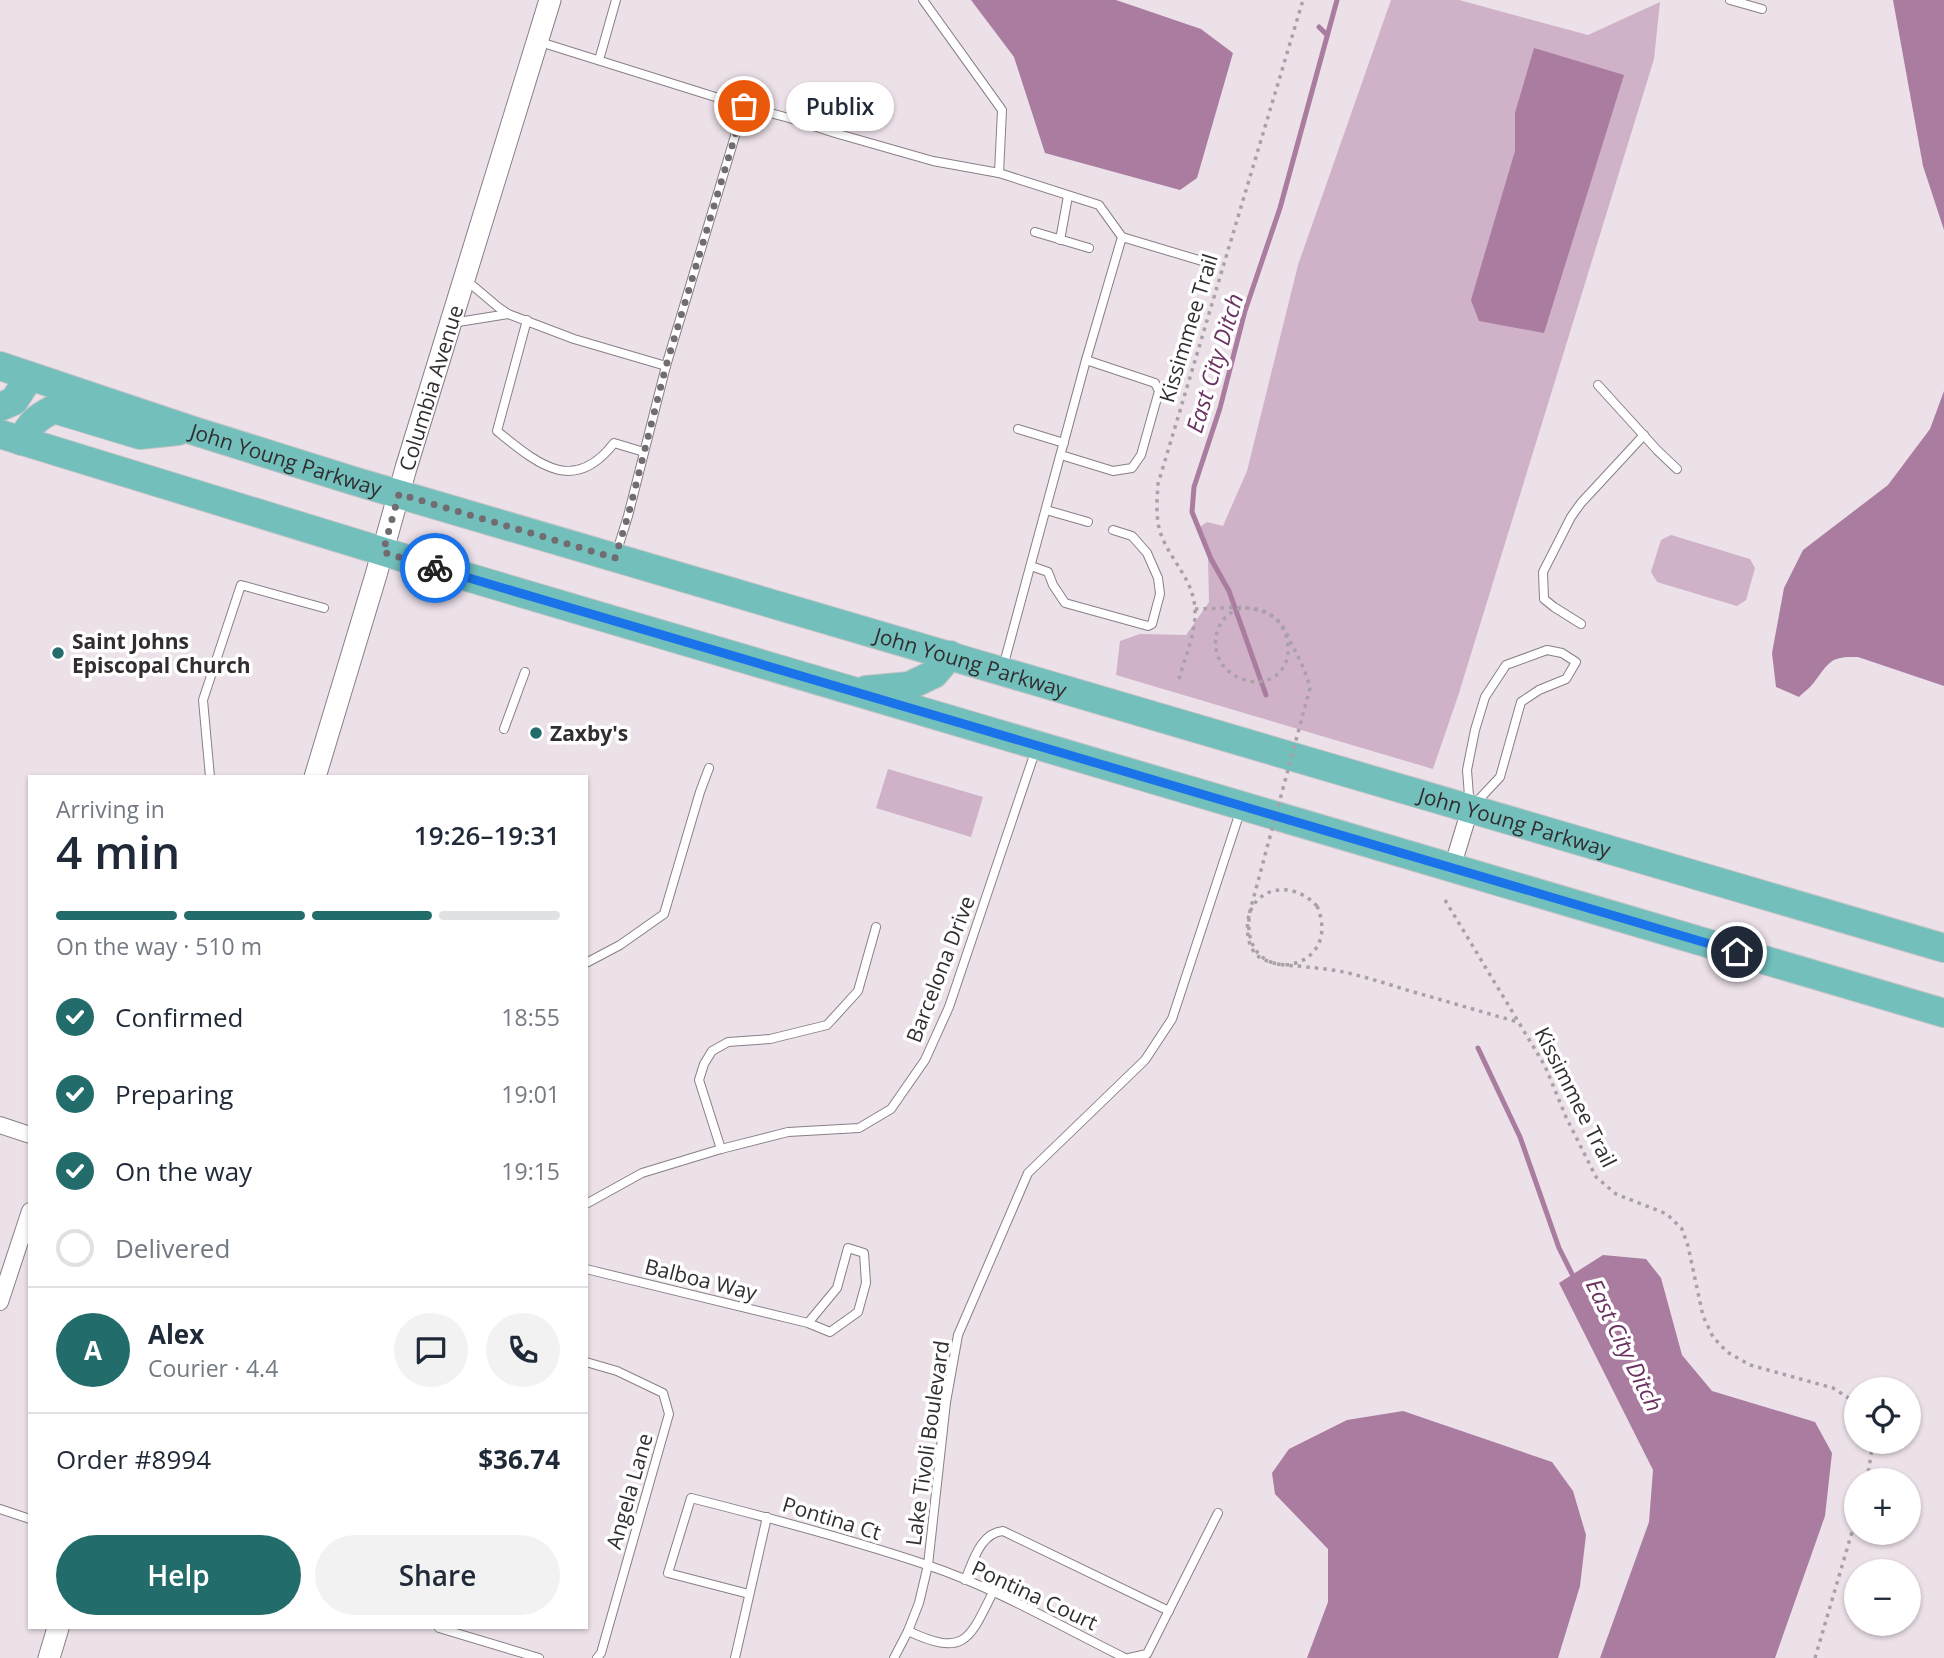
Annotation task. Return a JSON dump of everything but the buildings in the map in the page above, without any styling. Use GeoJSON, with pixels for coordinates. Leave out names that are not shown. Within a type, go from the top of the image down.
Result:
{"type":"FeatureCollection","features":[{"type":"Feature","properties":{"kind":"highway","name":"John Young Parkway"},"geometry":{"type":"LineString","coordinates":[[0,366],[191,430],[399,494],[1944,948]]}},
{"type":"Feature","properties":{"kind":"highway"},"geometry":{"type":"LineString","coordinates":[[0,407],[14,401],[30,376]]}},
{"type":"Feature","properties":{"kind":"highway"},"geometry":{"type":"LineString","coordinates":[[10,438],[38,417],[54,409],[141,435],[191,430]]}},
{"type":"Feature","properties":{"kind":"highway"},"geometry":{"type":"LineString","coordinates":[[10,438],[849,691],[1944,1013]]}},
{"type":"Feature","properties":{"kind":"highway"},"geometry":{"type":"LineString","coordinates":[[849,691],[909,686],[934,674],[950,655]]}},
{"type":"Feature","properties":{"kind":"street","name":"Columbia Avenue"},"geometry":{"type":"LineString","coordinates":[[316,775],[550,0]]}},
{"type":"Feature","properties":{"kind":"street"},"geometry":{"type":"LineString","coordinates":[[1452,868],[1470,808]]}},
{"type":"Feature","properties":{"kind":"street"},"geometry":{"type":"LineString","coordinates":[[0,1125],[28,1134]]}},
{"type":"Feature","properties":{"kind":"street"},"geometry":{"type":"LineString","coordinates":[[0,1302],[28,1217]]}},
{"type":"Feature","properties":{"kind":"street"},"geometry":{"type":"LineString","coordinates":[[49,1658],[58,1629]]}},
{"type":"Feature","properties":{"kind":"lane"},"geometry":{"type":"LineString","coordinates":[[599,60],[615,0]]}},
{"type":"Feature","properties":{"kind":"lane"},"geometry":{"type":"LineString","coordinates":[[923,0],[1002,110],[999,173]]}},
{"type":"Feature","properties":{"kind":"lane"},"geometry":{"type":"LineString","coordinates":[[1730,0],[1762,9]]}},
{"type":"Feature","properties":{"kind":"lane"},"geometry":{"type":"LineString","coordinates":[[537,41],[835,133],[933,161],[999,173],[1099,205],[1122,237],[1202,261]]}},
{"type":"Feature","properties":{"kind":"lane"},"geometry":{"type":"LineString","coordinates":[[615,558],[666,366],[744,106]]}},
{"type":"Feature","properties":{"kind":"lane"},"geometry":{"type":"LineString","coordinates":[[1060,240],[1068,196]]}},
{"type":"Feature","properties":{"kind":"lane"},"geometry":{"type":"LineString","coordinates":[[1035,232],[1089,248]]}},
{"type":"Feature","properties":{"kind":"lane"},"geometry":{"type":"LineString","coordinates":[[1002,671],[1122,237]]}},
{"type":"Feature","properties":{"kind":"lane"},"geometry":{"type":"LineString","coordinates":[[465,279],[508,314],[574,339],[666,366]]}},
{"type":"Feature","properties":{"kind":"lane"},"geometry":{"type":"LineString","coordinates":[[452,323],[508,314]]}},
{"type":"Feature","properties":{"kind":"lane"},"geometry":{"type":"LineString","coordinates":[[527,320],[497,431],[534,461],[567,472],[589,467],[614,443],[644,452]]}},
{"type":"Feature","properties":{"kind":"lane"},"geometry":{"type":"LineString","coordinates":[[1061,455],[1113,471],[1132,468],[1141,455],[1159,391],[1155,383],[1086,360]]}},
{"type":"Feature","properties":{"kind":"lane"},"geometry":{"type":"LineString","coordinates":[[1598,385],[1677,469]]}},
{"type":"Feature","properties":{"kind":"lane"},"geometry":{"type":"LineString","coordinates":[[1018,429],[1064,443]]}},
{"type":"Feature","properties":{"kind":"lane"},"geometry":{"type":"LineString","coordinates":[[1581,624],[1544,599],[1543,572],[1581,503],[1644,435]]}},
{"type":"Feature","properties":{"kind":"lane"},"geometry":{"type":"LineString","coordinates":[[1046,510],[1087,523]]}},
{"type":"Feature","properties":{"kind":"lane"},"geometry":{"type":"LineString","coordinates":[[1031,566],[1048,572],[1065,603],[1148,626],[1152,624],[1160,594],[1158,578],[1147,553],[1132,536],[1113,530]]}},
{"type":"Feature","properties":{"kind":"lane"},"geometry":{"type":"LineString","coordinates":[[210,775],[202,700],[241,584],[324,608]]}},
{"type":"Feature","properties":{"kind":"lane"},"geometry":{"type":"LineString","coordinates":[[1547,650],[1562,653],[1576,662],[1566,679],[1539,690],[1521,702],[1500,777],[1470,808],[1467,770],[1475,730],[1485,697],[1506,665],[1547,650]]}},
{"type":"Feature","properties":{"kind":"lane"},"geometry":{"type":"LineString","coordinates":[[504,730],[525,672]]}},
{"type":"Feature","properties":{"kind":"lane","name":"Barcelona Drive"},"geometry":{"type":"LineString","coordinates":[[721,1149],[788,1132],[859,1128],[891,1109],[925,1060],[949,1007],[1037,746]]}},
{"type":"Feature","properties":{"kind":"lane"},"geometry":{"type":"LineString","coordinates":[[588,962],[620,945],[664,914],[709,768]]}},
{"type":"Feature","properties":{"kind":"lane","name":"Lake Tivoli Boulevard"},"geometry":{"type":"LineString","coordinates":[[894,1658],[919,1603],[928,1565],[946,1402],[958,1335],[1028,1173],[1145,1060],[1172,1019],[1242,805]]}},
{"type":"Feature","properties":{"kind":"lane"},"geometry":{"type":"LineString","coordinates":[[588,1203],[642,1173],[721,1149],[699,1080],[712,1051],[728,1042],[770,1040],[827,1025],[858,991],[876,927]]}},
{"type":"Feature","properties":{"kind":"lane","name":"Balboa Way"},"geometry":{"type":"LineString","coordinates":[[588,1269],[808,1323],[830,1332],[858,1312],[866,1283],[864,1253],[848,1248],[837,1288],[808,1323]]}},
{"type":"Feature","properties":{"kind":"lane","name":"Angela Lane"},"geometry":{"type":"LineString","coordinates":[[588,1363],[617,1371],[663,1393],[669,1414],[601,1653],[597,1658]]}},
{"type":"Feature","properties":{"kind":"lane","name":"Pontina Ct"},"geometry":{"type":"LineString","coordinates":[[749,1594],[668,1573],[691,1498],[767,1517],[928,1565]]}},
{"type":"Feature","properties":{"kind":"lane"},"geometry":{"type":"LineString","coordinates":[[0,1509],[28,1518]]}},
{"type":"Feature","properties":{"kind":"lane"},"geometry":{"type":"LineString","coordinates":[[965,1580],[987,1537],[1003,1531],[1169,1611],[1218,1513]]}},
{"type":"Feature","properties":{"kind":"lane"},"geometry":{"type":"LineString","coordinates":[[734,1658],[767,1517]]}},
{"type":"Feature","properties":{"kind":"lane","name":"Pontina Court"},"geometry":{"type":"LineString","coordinates":[[928,1565],[993,1592],[1127,1658],[1147,1654],[1169,1611]]}},
{"type":"Feature","properties":{"kind":"lane"},"geometry":{"type":"LineString","coordinates":[[908,1631],[941,1644],[958,1642],[974,1629],[993,1592]]}},
{"type":"Feature","properties":{"kind":"lane"},"geometry":{"type":"LineString","coordinates":[[442,1629],[538,1658]]}},
{"type":"Feature","properties":{"kind":"path","name":"Kissimmee Trail"},"geometry":{"type":"LineString","coordinates":[[1303,0],[1158,484],[1156,507],[1161,536],[1187,578],[1195,609],[1247,608],[1254,610],[1262,611],[1269,614],[1276,618],[1280,624],[1284,629],[1287,638],[1289,646],[1287,659],[1280,671],[1269,679],[1254,682],[1239,680],[1226,671],[1217,656],[1214,640],[1221,621],[1237,610],[1245,609],[1253,608],[1269,613],[1275,619],[1282,625],[1307,673],[1310,688],[1304,716],[1253,898],[1250,911],[1247,926],[1250,944],[1258,955],[1269,962],[1283,964],[1295,964],[1308,958],[1317,949],[1321,936],[1323,920],[1317,906],[1308,897],[1289,890],[1276,891],[1254,902],[1248,913],[1247,932],[1251,948],[1261,959],[1276,964],[1345,973],[1520,1023],[1545,1066],[1566,1117],[1596,1177],[1616,1194],[1667,1214],[1682,1229],[1703,1316],[1713,1337],[1727,1352],[1750,1364],[1833,1388],[1844,1395]]}},
{"type":"Feature","properties":{"kind":"path"},"geometry":{"type":"LineString","coordinates":[[1179,678],[1188,649],[1195,609]]}},
{"type":"Feature","properties":{"kind":"path"},"geometry":{"type":"LineString","coordinates":[[1445,900],[1520,1023]]}},
{"type":"Feature","properties":{"kind":"path"},"geometry":{"type":"LineString","coordinates":[[1815,1658],[1848,1545]]}},
{"type":"Feature","properties":{"kind":"shaded area"},"geometry":{"type":"Polygon","coordinates":[[[1391,0],[1459,0],[1588,35],[1660,2],[1654,59],[1459,693],[1433,769],[1116,675],[1120,641],[1140,634],[1186,635],[1209,602],[1208,555],[1198,528],[1207,522],[1223,526],[1247,471],[1298,265],[1391,0]]]}},
{"type":"Feature","properties":{"kind":"shaded area"},"geometry":{"type":"Polygon","coordinates":[[[1671,535],[1750,559],[1755,568],[1746,600],[1737,606],[1657,582],[1651,572],[1661,540],[1671,535]]]}},
{"type":"Feature","properties":{"kind":"shaded area"},"geometry":{"type":"Polygon","coordinates":[[[888,769],[983,797],[971,837],[876,808],[888,769]]]}},
{"type":"Feature","properties":{"kind":"water"},"geometry":{"type":"Polygon","coordinates":[[[971,0],[1116,0],[1201,29],[1233,53],[1197,178],[1180,190],[1045,153],[1014,57],[971,0]]]}},
{"type":"Feature","properties":{"kind":"water"},"geometry":{"type":"Polygon","coordinates":[[[1893,0],[1944,0],[1944,230],[1923,166],[1893,0]]]}},
{"type":"Feature","properties":{"kind":"water"},"geometry":{"type":"Polygon","coordinates":[[[1534,48],[1624,75],[1544,333],[1479,321],[1471,300],[1515,151],[1515,113],[1534,48]]]}},
{"type":"Feature","properties":{"kind":"water"},"geometry":{"type":"Polygon","coordinates":[[[1944,391],[1944,686],[1858,657],[1849,657],[1832,661],[1799,697],[1776,687],[1772,653],[1784,588],[1803,550],[1888,485],[1930,429],[1944,391]]]}},
{"type":"Feature","properties":{"kind":"water"},"geometry":{"type":"Polygon","coordinates":[[[1603,1255],[1646,1259],[1661,1278],[1682,1355],[1712,1391],[1815,1422],[1832,1453],[1825,1516],[1775,1658],[1600,1658],[1649,1522],[1653,1470],[1559,1283],[1603,1255]]]}},
{"type":"Feature","properties":{"kind":"water"},"geometry":{"type":"Polygon","coordinates":[[[1403,1411],[1552,1462],[1573,1491],[1586,1535],[1580,1586],[1558,1658],[1307,1658],[1328,1602],[1328,1549],[1275,1494],[1272,1473],[1289,1449],[1347,1420],[1403,1411]]]}},
{"type":"Feature","properties":{"kind":"waterway","name":"East City Ditch"},"geometry":{"type":"LineString","coordinates":[[1266,695],[1229,591],[1211,559],[1192,512],[1194,487],[1220,408],[1245,311],[1280,208],[1337,0]]}},
{"type":"Feature","properties":{"kind":"waterway","name":"East City Ditch"},"geometry":{"type":"LineString","coordinates":[[1319,27],[1327,35]]}},
{"type":"Feature","properties":{"kind":"waterway","name":"East City Ditch"},"geometry":{"type":"LineString","coordinates":[[1478,1048],[1520,1137],[1559,1248],[1575,1280]]}},
{"type":"Feature","properties":{"kind":"way so far"},"geometry":{"type":"LineString","coordinates":[[435,568],[383,552],[399,494],[615,558],[666,366],[744,106]]}},
{"type":"Feature","properties":{"kind":"place","name":"Publix"},"geometry":{"type":"Point","coordinates":[744,106]}},
{"type":"Feature","properties":{"kind":"place","name":"Saint Johns Episcopal Church"},"geometry":{"type":"Point","coordinates":[58,653]}},
{"type":"Feature","properties":{"kind":"place","name":"Zaxby's"},"geometry":{"type":"Point","coordinates":[536,733]}},
{"type":"Feature","properties":{"kind":"route"},"geometry":{"type":"LineString","coordinates":[[435,568],[1737,952]]}}]}
